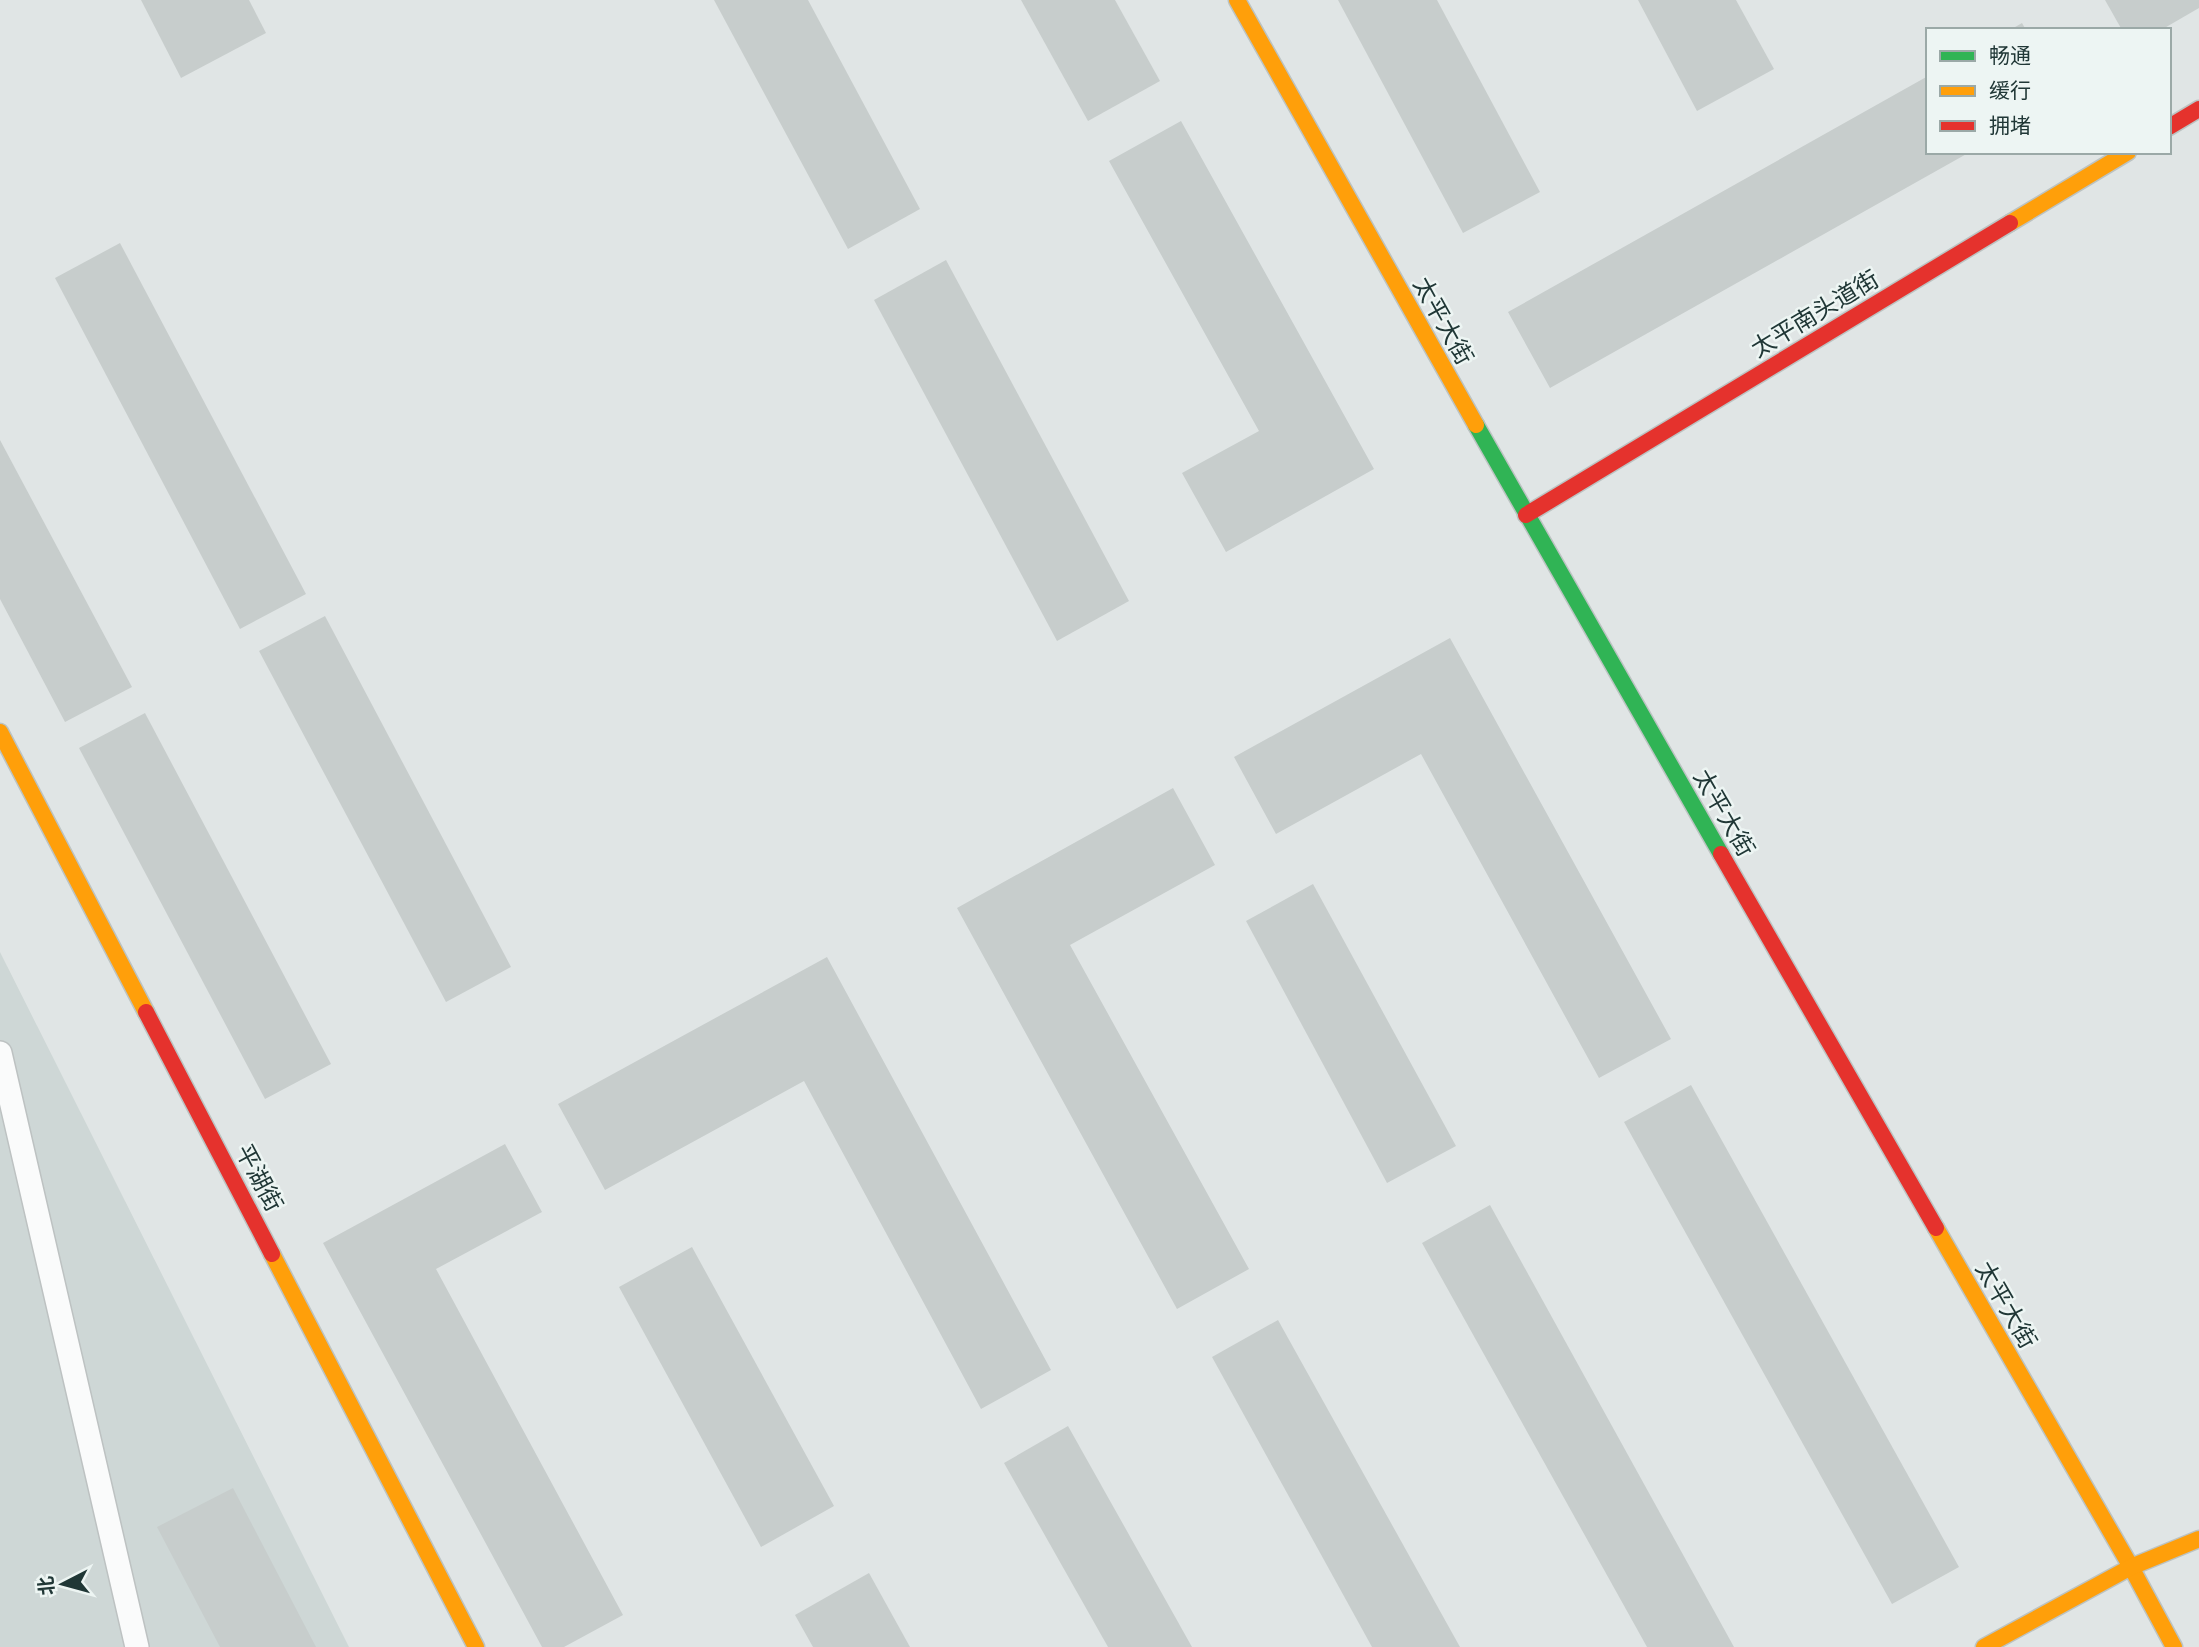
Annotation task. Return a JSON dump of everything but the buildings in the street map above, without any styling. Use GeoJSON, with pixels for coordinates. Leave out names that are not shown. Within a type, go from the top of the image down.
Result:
{"type":"FeatureCollection","features":[{"type":"Feature","properties":{"kind":"street","name":"太平大街"},"geometry":{"type":"LineString","coordinates":[[1237,0],[1526,515],[2131,1567],[2174,1647]]}},
{"type":"Feature","properties":{"kind":"street"},"geometry":{"type":"LineString","coordinates":[[2171,126],[2199,110]]}},
{"type":"Feature","properties":{"kind":"street","name":"太平南头道街"},"geometry":{"type":"LineString","coordinates":[[1526,515],[2125,154]]}},
{"type":"Feature","properties":{"kind":"street","name":"平湖街"},"geometry":{"type":"LineString","coordinates":[[0,732],[476,1647]]}},
{"type":"Feature","properties":{"kind":"street"},"geometry":{"type":"LineString","coordinates":[[1984,1647],[2131,1567],[2199,1539]]}},
{"type":"Feature","properties":{"kind":"lane"},"geometry":{"type":"LineString","coordinates":[[0,1053],[137,1647]]}},
{"type":"Feature","properties":{"kind":"shaded area"},"geometry":{"type":"Polygon","coordinates":[[[0,952],[349,1647],[0,1647],[0,952]]]}},
{"type":"Feature","properties":{"kind":"traffic: fast"},"geometry":{"type":"LineString","coordinates":[[1476,425],[1721,854]]}},
{"type":"Feature","properties":{"kind":"traffic: slow"},"geometry":{"type":"LineString","coordinates":[[1237,0],[1476,425]]}},
{"type":"Feature","properties":{"kind":"traffic: slow"},"geometry":{"type":"LineString","coordinates":[[2010,223],[2125,154]]}},
{"type":"Feature","properties":{"kind":"traffic: slow"},"geometry":{"type":"LineString","coordinates":[[0,732],[146,1012]]}},
{"type":"Feature","properties":{"kind":"traffic: slow"},"geometry":{"type":"LineString","coordinates":[[1936,1228],[2131,1567],[2174,1647]]}},
{"type":"Feature","properties":{"kind":"traffic: slow"},"geometry":{"type":"LineString","coordinates":[[272,1254],[476,1647]]}},
{"type":"Feature","properties":{"kind":"traffic: slow"},"geometry":{"type":"LineString","coordinates":[[1984,1647],[2131,1567],[2199,1539]]}},
{"type":"Feature","properties":{"kind":"traffic: jam"},"geometry":{"type":"LineString","coordinates":[[2171,126],[2199,109]]}},
{"type":"Feature","properties":{"kind":"traffic: jam"},"geometry":{"type":"LineString","coordinates":[[1526,515],[2010,223]]}},
{"type":"Feature","properties":{"kind":"traffic: jam"},"geometry":{"type":"LineString","coordinates":[[1721,854],[1936,1228]]}},
{"type":"Feature","properties":{"kind":"traffic: jam"},"geometry":{"type":"LineString","coordinates":[[146,1012],[272,1254]]}}]}
